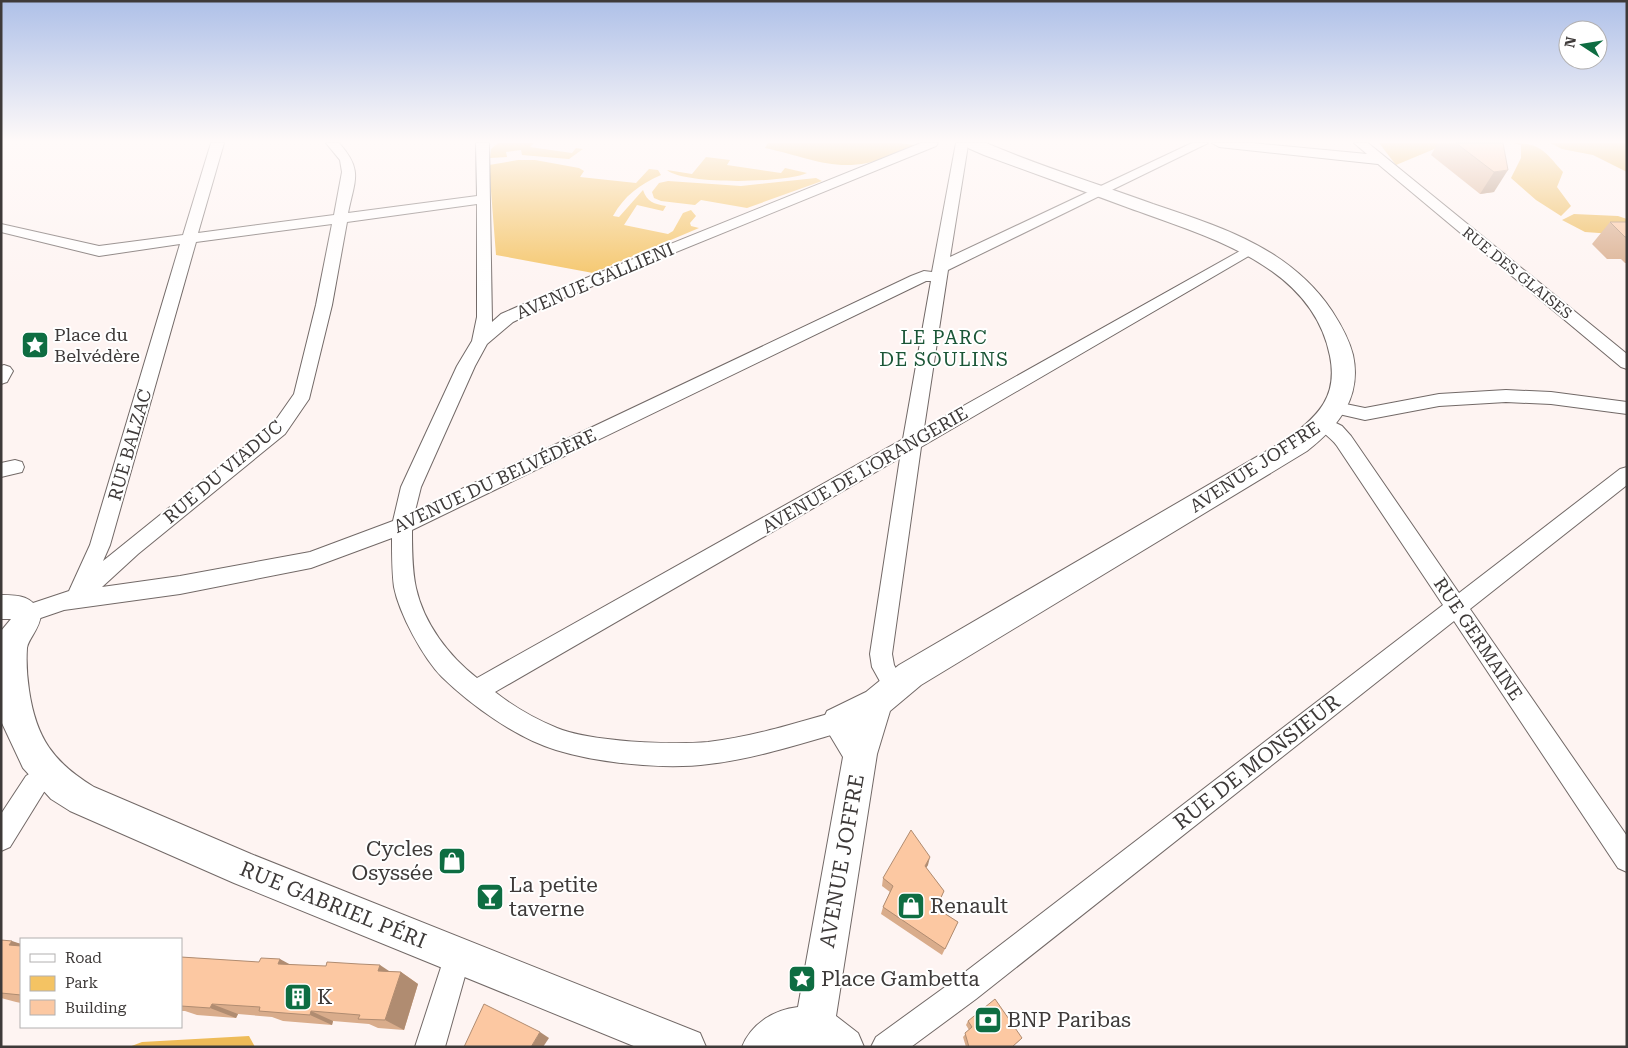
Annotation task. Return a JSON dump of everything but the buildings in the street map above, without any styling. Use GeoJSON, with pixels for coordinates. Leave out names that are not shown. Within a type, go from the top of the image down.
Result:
{"type":"FeatureCollection","features":[{"type":"Feature","properties":{"kind":"street","name":"RUE BALZAC"},"geometry":{"type":"LineString","coordinates":[[75,599],[100,545],[203,192]]}},
{"type":"Feature","properties":{"kind":"street","name":"RUE DU VIADUC"},"geometry":{"type":"LineString","coordinates":[[75,599],[131,548],[279,430],[303,395],[324,305],[345,192]]}},
{"type":"Feature","properties":{"kind":"street"},"geometry":{"type":"LineString","coordinates":[[480,341],[485,317],[483,192]]}},
{"type":"Feature","properties":{"kind":"street","name":"AVENUE GALLIENI"},"geometry":{"type":"LineString","coordinates":[[809,192],[550,298],[507,318],[480,341],[466,366],[414,479],[402,526],[405,588],[422,632],[449,669],[507,715],[556,739],[609,750],[670,754],[709,753],[786,737],[838,722]]}},
{"type":"Feature","properties":{"kind":"street"},"geometry":{"type":"LineString","coordinates":[[886,694],[881,654],[939,272],[956,192]]}},
{"type":"Feature","properties":{"kind":"street","name":"AVENUE JOFFRE"},"geometry":{"type":"LineString","coordinates":[[860,754],[838,722],[886,694],[918,670],[1277,457],[1330,415],[1343,380],[1340,346],[1331,325],[1303,288],[1270,260],[1218,233],[1102,192]]}},
{"type":"Feature","properties":{"kind":"street","name":"AVENUE DU BELVÉDÈRE"},"geometry":{"type":"LineString","coordinates":[[14,610],[40,608],[75,599],[180,585],[311,560],[402,526],[916,279],[939,272],[1102,192]]}},
{"type":"Feature","properties":{"kind":"street","name":"RUE DES GLAISES"},"geometry":{"type":"LineString","coordinates":[[1421,192],[1627,363]]}},
{"type":"Feature","properties":{"kind":"street"},"geometry":{"type":"LineString","coordinates":[[1,228],[100,251],[483,199]]}},
{"type":"Feature","properties":{"kind":"street","name":"AVENUE DE L'ORANGERIE"},"geometry":{"type":"LineString","coordinates":[[477,690],[1252,250]]}},
{"type":"Feature","properties":{"kind":"street"},"geometry":{"type":"LineString","coordinates":[[1330,415],[1364,414],[1439,400],[1506,396],[1551,398],[1627,408]]}},
{"type":"Feature","properties":{"kind":"street","name":"RUE GERMAINE"},"geometry":{"type":"LineString","coordinates":[[1330,415],[1336,431],[1627,859]]}},
{"type":"Feature","properties":{"kind":"street","name":"RUE DE MONSIEUR"},"geometry":{"type":"LineString","coordinates":[[886,1047],[954,999],[1627,474]]}},
{"type":"Feature","properties":{"kind":"street"},"geometry":{"type":"LineString","coordinates":[[7,676],[24,627],[14,610]]}},
{"type":"Feature","properties":{"kind":"street","name":"RUE GABRIEL PÉRI"},"geometry":{"type":"LineString","coordinates":[[7,676],[35,757],[63,787],[82,799],[116,816],[686,1047]]}},
{"type":"Feature","properties":{"kind":"street","name":"AVENUE JOFFRE"},"geometry":{"type":"LineString","coordinates":[[829,1037],[860,754],[886,694]]}},
{"type":"Feature","properties":{"kind":"street"},"geometry":{"type":"LineString","coordinates":[[1,838],[35,784],[49,773]]}},
{"type":"Feature","properties":{"kind":"street"},"geometry":{"type":"LineString","coordinates":[[430,1047],[453,972],[462,957]]}},
{"type":"Feature","properties":{"kind":"street"},"geometry":{"type":"LineString","coordinates":[[762,1047],[770,1038],[784,1030],[799,1026],[829,1037]]}},
{"type":"Feature","properties":{"kind":"green space"},"geometry":{"type":"Polygon","coordinates":[[[491,192],[632,192],[622,202],[613,216],[619,217],[641,192],[644,192],[652,202],[666,206],[663,211],[637,205],[624,225],[668,234],[673,231],[683,213],[691,210],[696,216],[690,223],[691,226],[699,228],[593,273],[496,255],[491,192]]]}},
{"type":"Feature","properties":{"kind":"green space"},"geometry":{"type":"Polygon","coordinates":[[[652,192],[792,192],[747,208],[701,200],[695,205],[661,201],[654,198],[652,192]]]}},
{"type":"Feature","properties":{"kind":"shaded area"},"geometry":{"type":"Polygon","coordinates":[[[1527,192],[1561,192],[1571,206],[1561,216],[1527,192]]]}},
{"type":"Feature","properties":{"kind":"shaded area"},"geometry":{"type":"Polygon","coordinates":[[[1574,214],[1618,216],[1627,219],[1627,235],[1585,232],[1562,220],[1574,214]]]}},
{"type":"Feature","properties":{"kind":"shaded area"},"geometry":{"type":"Polygon","coordinates":[[[249,1036],[255,1047],[129,1047],[142,1042],[249,1036]]]}},
{"type":"Feature","properties":{"kind":"place","name":"Place du Belvédère"},"geometry":{"type":"Point","coordinates":[35,345]}},
{"type":"Feature","properties":{"kind":"place","name":"Cycles Osyssée"},"geometry":{"type":"Point","coordinates":[452,861]}},
{"type":"Feature","properties":{"kind":"place","name":"La petite taverne"},"geometry":{"type":"Point","coordinates":[490,897]}},
{"type":"Feature","properties":{"kind":"place","name":"Renault"},"geometry":{"type":"Point","coordinates":[911,906]}},
{"type":"Feature","properties":{"kind":"place","name":"Place Gambetta"},"geometry":{"type":"Point","coordinates":[802,979]}},
{"type":"Feature","properties":{"kind":"place","name":"K"},"geometry":{"type":"Point","coordinates":[298,997]}},
{"type":"Feature","properties":{"kind":"place","name":"BNP Paribas"},"geometry":{"type":"Point","coordinates":[988,1020]}},
{"type":"Feature","properties":{"kind":"district","name":"LE PARC DE SOULINS"},"geometry":{"type":"Point","coordinates":[944,348]}}]}
